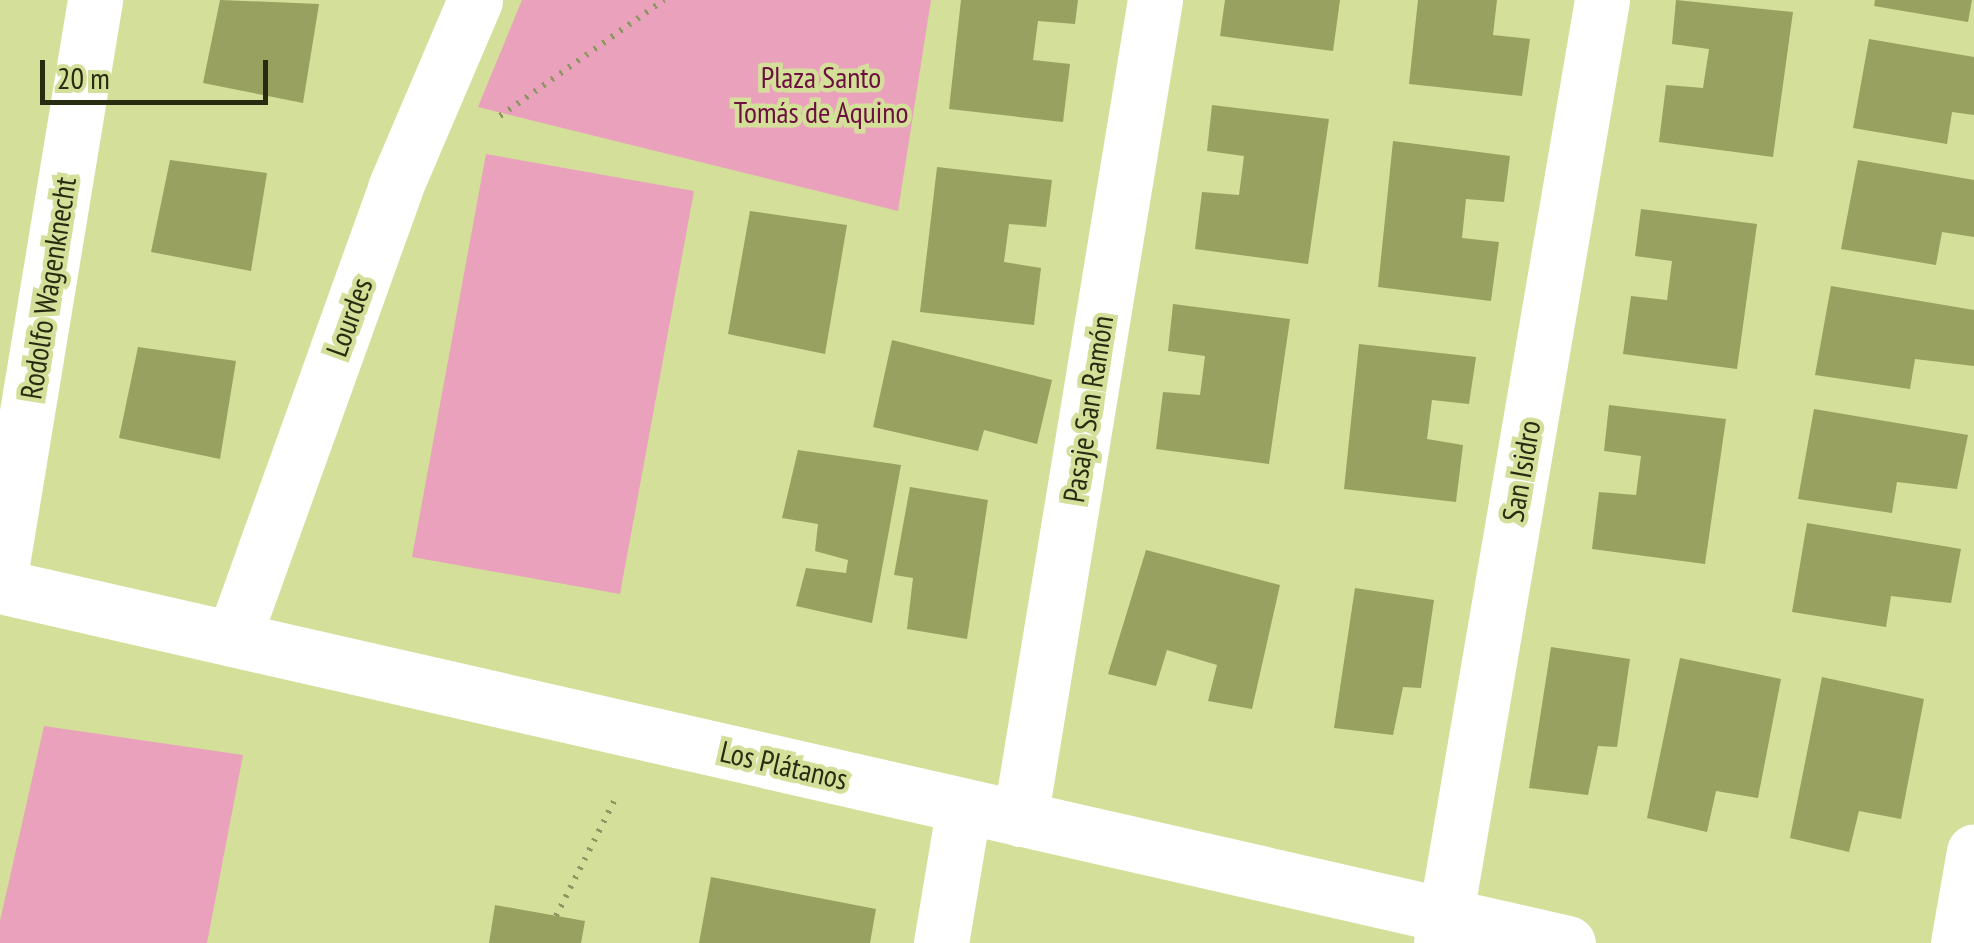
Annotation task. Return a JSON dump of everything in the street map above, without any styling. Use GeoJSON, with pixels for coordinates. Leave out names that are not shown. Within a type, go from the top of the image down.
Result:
{"type":"FeatureCollection","features":[{"type":"Feature","properties":{"kind":"street","name":"Rodolfo Wagenknecht"},"geometry":{"type":"LineString","coordinates":[[0,576],[96,0]]}},
{"type":"Feature","properties":{"kind":"street","name":"Lourdes"},"geometry":{"type":"LineString","coordinates":[[233,639],[396,188],[475,0]]}},
{"type":"Feature","properties":{"kind":"street","name":"Pasaje San Ramón"},"geometry":{"type":"LineString","coordinates":[[1020,819],[1156,0]]}},
{"type":"Feature","properties":{"kind":"street","name":"San Isidro"},"geometry":{"type":"LineString","coordinates":[[1443,929],[1602,0]]}},
{"type":"Feature","properties":{"kind":"street","name":"Los Plátanos"},"geometry":{"type":"LineString","coordinates":[[0,586],[1020,819],[1443,929],[1568,943]]}},
{"type":"Feature","properties":{"kind":"street"},"geometry":{"type":"LineString","coordinates":[[941,943],[964,806]]}},
{"type":"Feature","properties":{"kind":"street"},"geometry":{"type":"LineString","coordinates":[[1958,943],[1974,850]]}},
{"type":"Feature","properties":{"kind":"path"},"geometry":{"type":"LineString","coordinates":[[485,126],[664,0]]}},
{"type":"Feature","properties":{"kind":"path"},"geometry":{"type":"LineString","coordinates":[[556,916],[617,796]]}},
{"type":"Feature","properties":{"kind":"green space","name":"Plaza Santo Tomás de Aquino"},"geometry":{"type":"Polygon","coordinates":[[[522,0],[931,0],[898,211],[478,107],[522,0]]]}},
{"type":"Feature","properties":{"kind":"green space"},"geometry":{"type":"Polygon","coordinates":[[[486,154],[694,191],[620,594],[412,557],[486,154]]]}},
{"type":"Feature","properties":{"kind":"green space"},"geometry":{"type":"Polygon","coordinates":[[[44,726],[243,755],[207,943],[0,943],[0,921],[44,726]]]}},
{"type":"Feature","properties":{"kind":"building"},"geometry":{"type":"Polygon","coordinates":[[[220,0],[319,4],[303,103],[203,83],[220,0]]]}},
{"type":"Feature","properties":{"kind":"building"},"geometry":{"type":"Polygon","coordinates":[[[961,0],[1078,0],[1075,24],[1038,21],[1033,60],[1070,64],[1063,122],[949,109],[961,0]]]}},
{"type":"Feature","properties":{"kind":"building"},"geometry":{"type":"Polygon","coordinates":[[[1225,0],[1340,0],[1333,51],[1220,36],[1225,0]]]}},
{"type":"Feature","properties":{"kind":"building"},"geometry":{"type":"Polygon","coordinates":[[[1418,0],[1497,0],[1493,35],[1530,39],[1522,96],[1409,84],[1418,0]]]}},
{"type":"Feature","properties":{"kind":"building"},"geometry":{"type":"Polygon","coordinates":[[[1676,0],[1793,12],[1773,157],[1659,142],[1666,85],[1703,88],[1709,49],[1672,44],[1676,0]]]}},
{"type":"Feature","properties":{"kind":"building"},"geometry":{"type":"Polygon","coordinates":[[[1875,0],[1972,0],[1968,22],[1874,6],[1875,0]]]}},
{"type":"Feature","properties":{"kind":"building"},"geometry":{"type":"Polygon","coordinates":[[[1869,39],[1974,57],[1974,115],[1952,112],[1947,144],[1853,128],[1869,39]]]}},
{"type":"Feature","properties":{"kind":"building"},"geometry":{"type":"Polygon","coordinates":[[[1212,105],[1329,119],[1308,264],[1195,249],[1202,192],[1239,195],[1244,156],[1207,151],[1212,105]]]}},
{"type":"Feature","properties":{"kind":"building"},"geometry":{"type":"Polygon","coordinates":[[[1393,141],[1510,156],[1504,202],[1466,199],[1462,238],[1499,242],[1491,301],[1378,287],[1393,141]]]}},
{"type":"Feature","properties":{"kind":"building"},"geometry":{"type":"Polygon","coordinates":[[[170,160],[267,173],[251,271],[151,252],[170,160]]]}},
{"type":"Feature","properties":{"kind":"building"},"geometry":{"type":"Polygon","coordinates":[[[1858,160],[1974,180],[1974,237],[1942,232],[1936,265],[1841,249],[1858,160]]]}},
{"type":"Feature","properties":{"kind":"building"},"geometry":{"type":"Polygon","coordinates":[[[937,167],[1052,180],[1046,227],[1009,224],[1004,262],[1041,268],[1034,325],[920,312],[937,167]]]}},
{"type":"Feature","properties":{"kind":"building"},"geometry":{"type":"Polygon","coordinates":[[[1641,209],[1757,224],[1737,369],[1623,354],[1631,296],[1667,300],[1672,261],[1635,256],[1641,209]]]}},
{"type":"Feature","properties":{"kind":"building"},"geometry":{"type":"Polygon","coordinates":[[[750,211],[847,225],[825,354],[728,334],[750,211]]]}},
{"type":"Feature","properties":{"kind":"building"},"geometry":{"type":"Polygon","coordinates":[[[1831,286],[1974,310],[1974,366],[1915,359],[1910,389],[1815,375],[1831,286]]]}},
{"type":"Feature","properties":{"kind":"building"},"geometry":{"type":"Polygon","coordinates":[[[1173,304],[1290,319],[1269,464],[1156,449],[1163,392],[1200,395],[1205,356],[1168,351],[1173,304]]]}},
{"type":"Feature","properties":{"kind":"building"},"geometry":{"type":"Polygon","coordinates":[[[892,340],[1052,380],[1037,444],[984,430],[978,451],[873,427],[892,340]]]}},
{"type":"Feature","properties":{"kind":"building"},"geometry":{"type":"Polygon","coordinates":[[[1359,344],[1476,357],[1469,404],[1432,400],[1427,439],[1463,445],[1456,502],[1344,489],[1359,344]]]}},
{"type":"Feature","properties":{"kind":"building"},"geometry":{"type":"Polygon","coordinates":[[[138,347],[236,361],[220,459],[119,438],[138,347]]]}},
{"type":"Feature","properties":{"kind":"building"},"geometry":{"type":"Polygon","coordinates":[[[1609,405],[1726,419],[1705,564],[1592,549],[1599,492],[1636,495],[1641,456],[1604,451],[1609,405]]]}},
{"type":"Feature","properties":{"kind":"building"},"geometry":{"type":"Polygon","coordinates":[[[1814,409],[1968,435],[1957,489],[1897,482],[1892,513],[1798,499],[1814,409]]]}},
{"type":"Feature","properties":{"kind":"building"},"geometry":{"type":"Polygon","coordinates":[[[798,450],[901,465],[872,623],[796,606],[806,568],[846,573],[848,560],[815,551],[818,524],[782,518],[798,450]]]}},
{"type":"Feature","properties":{"kind":"building"},"geometry":{"type":"Polygon","coordinates":[[[910,487],[988,500],[967,639],[907,629],[913,578],[894,575],[910,487]]]}},
{"type":"Feature","properties":{"kind":"building"},"geometry":{"type":"Polygon","coordinates":[[[1807,523],[1961,549],[1951,603],[1891,596],[1886,627],[1792,612],[1807,523]]]}},
{"type":"Feature","properties":{"kind":"building"},"geometry":{"type":"Polygon","coordinates":[[[1146,550],[1280,585],[1252,709],[1208,701],[1217,665],[1167,650],[1156,686],[1108,674],[1146,550]]]}},
{"type":"Feature","properties":{"kind":"building"},"geometry":{"type":"Polygon","coordinates":[[[1355,588],[1434,600],[1421,688],[1403,687],[1393,735],[1334,728],[1355,588]]]}},
{"type":"Feature","properties":{"kind":"building"},"geometry":{"type":"Polygon","coordinates":[[[1551,647],[1630,659],[1617,747],[1598,746],[1588,795],[1529,788],[1551,647]]]}},
{"type":"Feature","properties":{"kind":"building"},"geometry":{"type":"Polygon","coordinates":[[[1680,658],[1781,679],[1758,798],[1716,791],[1707,832],[1647,818],[1680,658]]]}},
{"type":"Feature","properties":{"kind":"building"},"geometry":{"type":"Polygon","coordinates":[[[1822,677],[1924,699],[1901,819],[1859,811],[1849,852],[1790,838],[1822,677]]]}},
{"type":"Feature","properties":{"kind":"building"},"geometry":{"type":"Polygon","coordinates":[[[711,877],[876,909],[870,943],[699,943],[711,877]]]}},
{"type":"Feature","properties":{"kind":"building"},"geometry":{"type":"Polygon","coordinates":[[[495,905],[585,921],[581,943],[489,943],[495,905]]]}}]}
